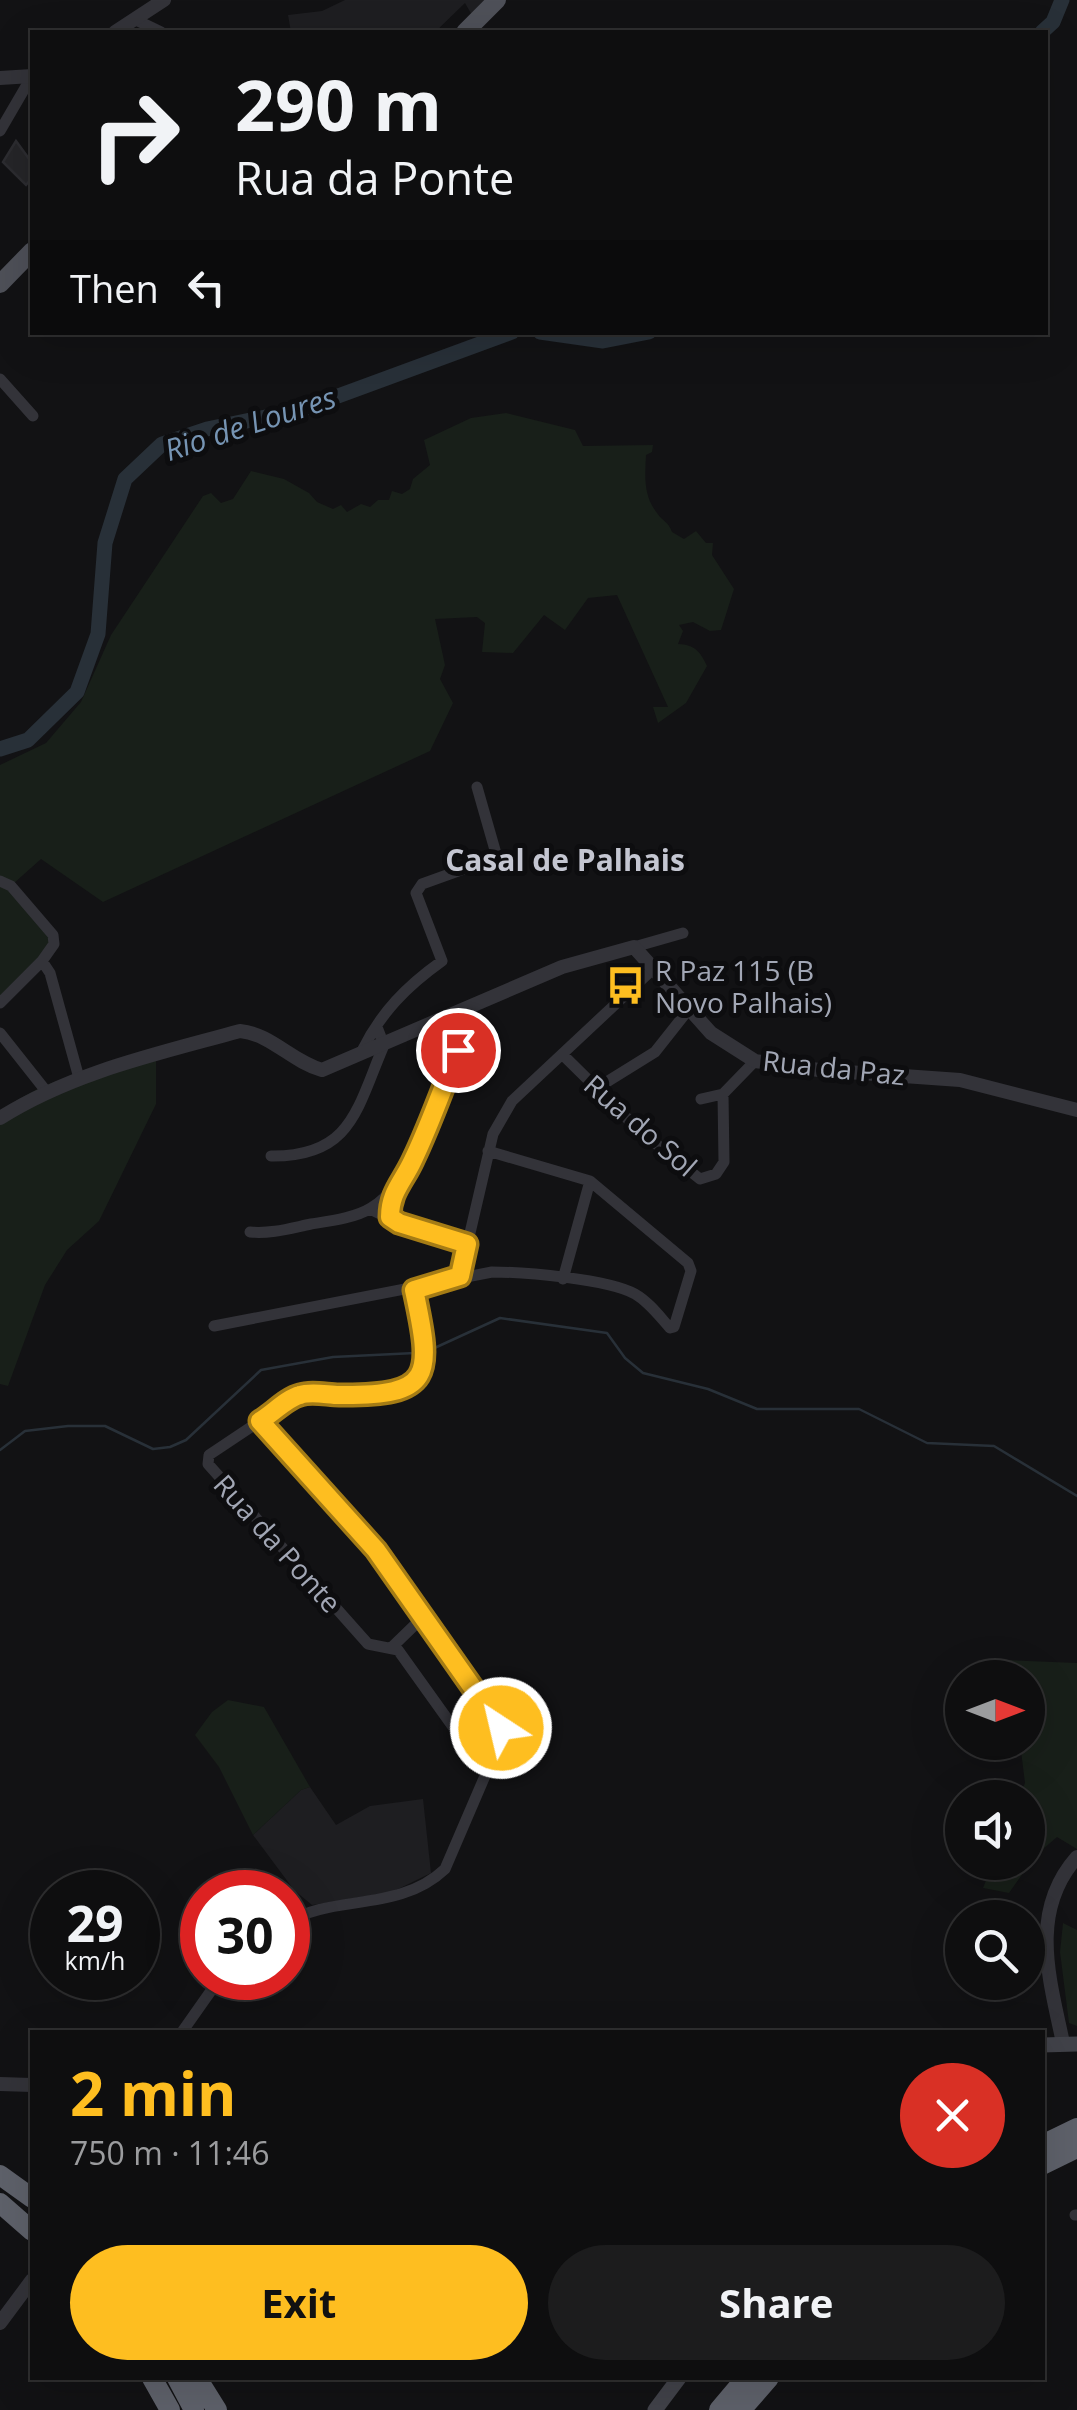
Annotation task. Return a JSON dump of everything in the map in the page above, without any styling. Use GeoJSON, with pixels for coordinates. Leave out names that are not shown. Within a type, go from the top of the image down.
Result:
{"type":"FeatureCollection","features":[{"type":"Feature","properties":{"kind":"highway"},"geometry":{"type":"LineString","coordinates":[[1045,2143],[1077,2128]]}},
{"type":"Feature","properties":{"kind":"highway"},"geometry":{"type":"LineString","coordinates":[[1045,2164],[1077,2148]]}},
{"type":"Feature","properties":{"kind":"highway"},"geometry":{"type":"LineString","coordinates":[[7,2180],[30,2197]]}},
{"type":"Feature","properties":{"kind":"highway"},"geometry":{"type":"LineString","coordinates":[[0,2203],[30,2229]]}},
{"type":"Feature","properties":{"kind":"highway"},"geometry":{"type":"LineString","coordinates":[[170,2410],[173,2380]]}},
{"type":"Feature","properties":{"kind":"highway"},"geometry":{"type":"LineString","coordinates":[[173,2380],[194,2410]]}},
{"type":"Feature","properties":{"kind":"highway"},"geometry":{"type":"LineString","coordinates":[[173,2380],[218,2410]]}},
{"type":"Feature","properties":{"kind":"highway"},"geometry":{"type":"LineString","coordinates":[[718,2410],[744,2380]]}},
{"type":"Feature","properties":{"kind":"highway"},"geometry":{"type":"LineString","coordinates":[[741,2410],[767,2380]]}},
{"type":"Feature","properties":{"kind":"main road"},"geometry":{"type":"LineString","coordinates":[[467,30],[498,0]]}},
{"type":"Feature","properties":{"kind":"main road"},"geometry":{"type":"LineString","coordinates":[[0,284],[30,252]]}},
{"type":"Feature","properties":{"kind":"main road"},"geometry":{"type":"LineString","coordinates":[[1045,2045],[1070,2044]]}},
{"type":"Feature","properties":{"kind":"main road"},"geometry":{"type":"LineString","coordinates":[[655,2410],[678,2380]]}},
{"type":"Feature","properties":{"kind":"street"},"geometry":{"type":"LineString","coordinates":[[118,30],[164,0]]}},
{"type":"Feature","properties":{"kind":"street"},"geometry":{"type":"LineString","coordinates":[[134,20],[156,30]]}},
{"type":"Feature","properties":{"kind":"street"},"geometry":{"type":"LineString","coordinates":[[0,78],[30,76]]}},
{"type":"Feature","properties":{"kind":"street"},"geometry":{"type":"LineString","coordinates":[[0,131],[30,79]]}},
{"type":"Feature","properties":{"kind":"street"},"geometry":{"type":"LineString","coordinates":[[0,378],[33,416]]}},
{"type":"Feature","properties":{"kind":"street"},"geometry":{"type":"LineString","coordinates":[[362,1051],[403,990],[442,961],[416,893],[422,884],[497,857],[478,787]]}},
{"type":"Feature","properties":{"kind":"street"},"geometry":{"type":"LineString","coordinates":[[0,881],[11,886],[53,935],[54,944],[0,1003]]}},
{"type":"Feature","properties":{"kind":"street"},"geometry":{"type":"LineString","coordinates":[[0,1118],[78,1078],[240,1031],[258,1033],[301,1064],[322,1070],[562,967],[683,933]]}},
{"type":"Feature","properties":{"kind":"street","name":"Rua da Paz"},"geometry":{"type":"LineString","coordinates":[[634,947],[711,1032],[755,1061],[960,1080],[1077,1110]]}},
{"type":"Feature","properties":{"kind":"street"},"geometry":{"type":"LineString","coordinates":[[42,961],[50,973],[78,1078]]}},
{"type":"Feature","properties":{"kind":"street"},"geometry":{"type":"LineString","coordinates":[[460,1276],[492,1134],[512,1101],[653,969]]}},
{"type":"Feature","properties":{"kind":"street"},"geometry":{"type":"LineString","coordinates":[[250,1232],[265,1233],[370,1209],[393,1190],[412,1162],[472,1005]]}},
{"type":"Feature","properties":{"kind":"street"},"geometry":{"type":"LineString","coordinates":[[596,1088],[655,1052],[689,1009]]}},
{"type":"Feature","properties":{"kind":"street"},"geometry":{"type":"LineString","coordinates":[[272,1156],[320,1150],[344,1134],[384,1045],[377,1027]]}},
{"type":"Feature","properties":{"kind":"street"},"geometry":{"type":"LineString","coordinates":[[0,1033],[46,1092]]}},
{"type":"Feature","properties":{"kind":"street","name":"Rua do Sol"},"geometry":{"type":"LineString","coordinates":[[562,1054],[642,1132],[700,1179],[716,1174],[724,1162],[724,1094]]}},
{"type":"Feature","properties":{"kind":"street"},"geometry":{"type":"LineString","coordinates":[[701,1099],[724,1094],[755,1061]]}},
{"type":"Feature","properties":{"kind":"street"},"geometry":{"type":"LineString","coordinates":[[214,1326],[414,1290],[460,1276],[520,1272],[636,1294],[670,1328],[677,1320],[691,1266],[590,1181],[488,1152]]}},
{"type":"Feature","properties":{"kind":"street"},"geometry":{"type":"LineString","coordinates":[[563,1279],[590,1181]]}},
{"type":"Feature","properties":{"kind":"street"},"geometry":{"type":"LineString","coordinates":[[390,1217],[393,1190]]}},
{"type":"Feature","properties":{"kind":"street"},"geometry":{"type":"LineString","coordinates":[[370,1209],[467,1244]]}},
{"type":"Feature","properties":{"kind":"street","name":"Rua da Ponte"},"geometry":{"type":"LineString","coordinates":[[414,1290],[422,1351],[419,1378],[400,1392],[299,1394],[209,1454],[208,1464],[368,1644],[392,1647],[404,1656],[486,1773]]}},
{"type":"Feature","properties":{"kind":"street"},"geometry":{"type":"LineString","coordinates":[[260,1421],[376,1550],[501,1728],[502,1741],[445,1869],[438,1876],[383,1901],[310,1913]]}},
{"type":"Feature","properties":{"kind":"street"},"geometry":{"type":"LineString","coordinates":[[392,1647],[423,1617]]}},
{"type":"Feature","properties":{"kind":"street"},"geometry":{"type":"LineString","coordinates":[[1070,2044],[1046,1959],[1046,1927],[1053,1895],[1077,1857]]}},
{"type":"Feature","properties":{"kind":"street"},"geometry":{"type":"LineString","coordinates":[[183,2030],[205,2000]]}},
{"type":"Feature","properties":{"kind":"street"},"geometry":{"type":"LineString","coordinates":[[0,2084],[30,2085]]}},
{"type":"Feature","properties":{"kind":"street"},"geometry":{"type":"LineString","coordinates":[[0,2323],[30,2283]]}},
{"type":"Feature","properties":{"kind":"shaded area"},"geometry":{"type":"Polygon","coordinates":[[[345,0],[488,0],[473,17],[465,3],[437,30],[291,30],[288,15],[322,11],[345,0]]]}},
{"type":"Feature","properties":{"kind":"shaded area"},"geometry":{"type":"Polygon","coordinates":[[[506,413],[575,430],[583,446],[653,445],[652,452],[646,455],[645,470],[652,506],[672,532],[684,539],[696,531],[706,543],[713,543],[712,555],[734,589],[721,630],[710,631],[693,622],[679,625],[683,631],[678,644],[696,650],[707,666],[686,703],[658,723],[653,707],[668,707],[617,595],[588,598],[565,630],[544,615],[513,653],[482,652],[485,623],[477,617],[435,619],[445,665],[440,679],[453,703],[430,751],[103,902],[41,859],[13,884],[51,935],[49,948],[0,1000],[0,765],[46,743],[81,702],[111,635],[203,496],[211,493],[221,503],[233,499],[251,471],[284,479],[333,509],[341,505],[347,512],[361,504],[370,507],[378,500],[389,500],[392,491],[402,494],[410,489],[413,479],[430,465],[424,440],[471,418],[506,413]]]}},
{"type":"Feature","properties":{"kind":"shaded area"},"geometry":{"type":"Polygon","coordinates":[[[156,1061],[156,1104],[99,1221],[67,1250],[45,1285],[8,1386],[0,1384],[0,1112],[55,1081],[156,1061]]]}},
{"type":"Feature","properties":{"kind":"shaded area"},"geometry":{"type":"Polygon","coordinates":[[[1045,1662],[1077,1663],[1077,1849],[1057,1837],[1045,1847],[1045,1780],[1025,1780],[1022,1760],[1045,1760],[1045,1662]]]}},
{"type":"Feature","properties":{"kind":"shaded area"},"geometry":{"type":"Polygon","coordinates":[[[228,1700],[264,1707],[310,1787],[301,1790],[253,1835],[219,1767],[195,1735],[212,1712],[228,1700]]]}},
{"type":"Feature","properties":{"kind":"shaded area"},"geometry":{"type":"Polygon","coordinates":[[[310,1787],[336,1825],[370,1806],[423,1799],[431,1873],[392,1892],[312,1905],[310,1870],[279,1870],[253,1835],[301,1790],[310,1787]]]}},
{"type":"Feature","properties":{"kind":"shaded area"},"geometry":{"type":"Polygon","coordinates":[[[986,1880],[1018,1880],[1009,1893],[983,1888],[986,1880]]]}},
{"type":"Feature","properties":{"kind":"shaded area"},"geometry":{"type":"Polygon","coordinates":[[[1063,1923],[1077,1930],[1077,2026],[1069,2023],[1060,1952],[1063,1923]]]}},
{"type":"Feature","properties":{"kind":"building"},"geometry":{"type":"Polygon","coordinates":[[[16,141],[30,160],[30,180],[26,185],[3,162],[16,141]]]}},
{"type":"Feature","properties":{"kind":"waterway","name":"Rio de Loures"},"geometry":{"type":"LineString","coordinates":[[1044,30],[1053,22],[1062,0]]}},
{"type":"Feature","properties":{"kind":"waterway","name":"Rio de Loures"},"geometry":{"type":"LineString","coordinates":[[0,749],[28,740],[77,692],[98,634],[105,543],[125,479],[162,444],[207,429],[300,410],[504,335]]}},
{"type":"Feature","properties":{"kind":"waterway","name":"Rio de Loures"},"geometry":{"type":"LineString","coordinates":[[561,335],[603,341],[634,335]]}},
{"type":"Feature","properties":{"kind":"waterway"},"geometry":{"type":"LineString","coordinates":[[428,1351],[500,1318],[607,1333],[625,1358],[643,1373],[708,1389],[757,1409],[859,1409],[927,1443],[994,1446],[1077,1496]]}},
{"type":"Feature","properties":{"kind":"waterway"},"geometry":{"type":"LineString","coordinates":[[0,1450],[25,1431],[68,1426],[105,1426],[153,1449],[170,1447],[186,1440],[261,1370],[333,1357],[415,1353]]}},
{"type":"Feature","properties":{"kind":"place","name":"R Paz 115 (B Novo Palhais)"},"geometry":{"type":"Point","coordinates":[625,986]}},
{"type":"Feature","properties":{"kind":"district","name":"Casal de Palhais"},"geometry":{"type":"Point","coordinates":[565,859]}},
{"type":"Feature","properties":{"kind":"route"},"geometry":{"type":"LineString","coordinates":[[458,1050],[412,1162],[393,1190],[390,1207],[390,1217],[399,1223],[467,1244],[460,1276],[414,1290],[422,1358],[419,1378],[411,1387],[389,1396],[299,1394],[260,1421],[376,1550],[501,1728]]}}]}
